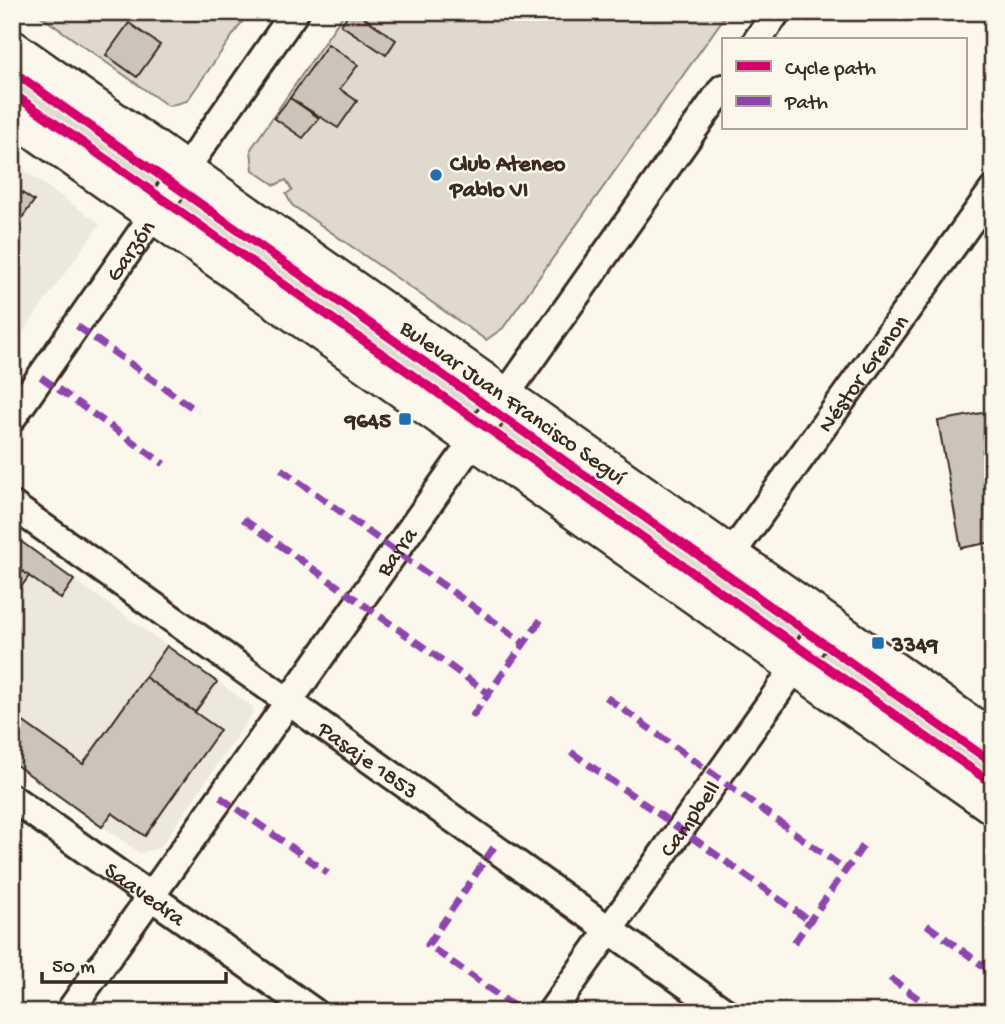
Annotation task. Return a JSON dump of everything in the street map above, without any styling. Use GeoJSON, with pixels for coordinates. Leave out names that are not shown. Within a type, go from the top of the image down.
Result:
{"type":"FeatureCollection","features":[{"type":"Feature","properties":{"kind":"main road","name":"Bulevar Juan Francisco Seguí"},"geometry":{"type":"LineString","coordinates":[[12,49],[993,741]]}},
{"type":"Feature","properties":{"kind":"main road"},"geometry":{"type":"LineString","coordinates":[[12,114],[993,805]]}},
{"type":"Feature","properties":{"kind":"street","name":"Garzón"},"geometry":{"type":"LineString","coordinates":[[12,418],[295,12]]}},
{"type":"Feature","properties":{"kind":"street"},"geometry":{"type":"LineString","coordinates":[[758,38],[777,12]]}},
{"type":"Feature","properties":{"kind":"street","name":"Barra"},"geometry":{"type":"LineString","coordinates":[[69,1012],[722,89]]}},
{"type":"Feature","properties":{"kind":"street","name":"Néstor Grenon"},"geometry":{"type":"LineString","coordinates":[[730,556],[993,190]]}},
{"type":"Feature","properties":{"kind":"street","name":"Pasaje 1853"},"geometry":{"type":"LineString","coordinates":[[12,505],[725,1012]]}},
{"type":"Feature","properties":{"kind":"street","name":"Campbell"},"geometry":{"type":"LineString","coordinates":[[551,1012],[826,624]]}},
{"type":"Feature","properties":{"kind":"street","name":"Saavedra"},"geometry":{"type":"LineString","coordinates":[[12,798],[314,1012]]}},
{"type":"Feature","properties":{"kind":"shaded area"},"geometry":{"type":"Polygon","coordinates":[[[35,12],[249,12],[187,101],[168,106],[35,12]]]}},
{"type":"Feature","properties":{"kind":"shaded area","name":"Club Ateneo Pablo VI"},"geometry":{"type":"Polygon","coordinates":[[[345,12],[728,12],[503,328],[486,340],[292,205],[286,194],[292,190],[286,180],[275,185],[253,170],[251,149],[345,12]]]}},
{"type":"Feature","properties":{"kind":"shaded area"},"geometry":{"type":"Polygon","coordinates":[[[12,49],[993,741],[993,805],[12,114],[12,49]]]}},
{"type":"Feature","properties":{"kind":"shaded area"},"geometry":{"type":"Polygon","coordinates":[[[12,162],[100,224],[12,347],[12,162]]]}},
{"type":"Feature","properties":{"kind":"shaded area"},"geometry":{"type":"Polygon","coordinates":[[[12,535],[253,707],[252,714],[160,848],[140,853],[12,762],[12,535]]]}},
{"type":"Feature","properties":{"kind":"building"},"geometry":{"type":"Polygon","coordinates":[[[350,12],[356,12],[396,40],[386,55],[341,25],[350,12]]]}},
{"type":"Feature","properties":{"kind":"building"},"geometry":{"type":"Polygon","coordinates":[[[129,23],[160,45],[137,77],[106,55],[129,23]]]}},
{"type":"Feature","properties":{"kind":"building"},"geometry":{"type":"Polygon","coordinates":[[[328,44],[358,65],[340,89],[357,101],[338,128],[290,98],[328,44]]]}},
{"type":"Feature","properties":{"kind":"building"},"geometry":{"type":"Polygon","coordinates":[[[290,98],[319,118],[303,138],[274,118],[290,98]]]}},
{"type":"Feature","properties":{"kind":"building"},"geometry":{"type":"Polygon","coordinates":[[[12,186],[34,201],[12,232],[12,186]]]}},
{"type":"Feature","properties":{"kind":"building"},"geometry":{"type":"Polygon","coordinates":[[[993,411],[993,449],[983,450],[989,488],[993,487],[993,542],[961,548],[938,421],[993,411]]]}},
{"type":"Feature","properties":{"kind":"building"},"geometry":{"type":"Polygon","coordinates":[[[12,535],[74,580],[61,599],[12,564],[12,535]]]}},
{"type":"Feature","properties":{"kind":"building"},"geometry":{"type":"Polygon","coordinates":[[[12,564],[29,576],[12,600],[12,564]]]}},
{"type":"Feature","properties":{"kind":"building"},"geometry":{"type":"Polygon","coordinates":[[[167,646],[217,682],[195,712],[145,677],[167,646]]]}},
{"type":"Feature","properties":{"kind":"building"},"geometry":{"type":"Polygon","coordinates":[[[145,677],[220,730],[145,836],[112,813],[102,827],[12,762],[12,714],[83,764],[145,677]]]}},
{"type":"Feature","properties":{"kind":"marked path"},"geometry":{"type":"LineString","coordinates":[[77,326],[197,411]]}},
{"type":"Feature","properties":{"kind":"marked path"},"geometry":{"type":"LineString","coordinates":[[41,377],[164,464]]}},
{"type":"Feature","properties":{"kind":"marked path"},"geometry":{"type":"LineString","coordinates":[[281,469],[524,643]]}},
{"type":"Feature","properties":{"kind":"marked path"},"geometry":{"type":"LineString","coordinates":[[243,519],[488,693]]}},
{"type":"Feature","properties":{"kind":"marked path"},"geometry":{"type":"LineString","coordinates":[[472,717],[542,618]]}},
{"type":"Feature","properties":{"kind":"marked path"},"geometry":{"type":"LineString","coordinates":[[606,697],[846,870]]}},
{"type":"Feature","properties":{"kind":"marked path"},"geometry":{"type":"LineString","coordinates":[[571,752],[810,921]]}},
{"type":"Feature","properties":{"kind":"marked path"},"geometry":{"type":"LineString","coordinates":[[220,797],[328,873]]}},
{"type":"Feature","properties":{"kind":"marked path"},"geometry":{"type":"LineString","coordinates":[[794,943],[863,846]]}},
{"type":"Feature","properties":{"kind":"marked path"},"geometry":{"type":"LineString","coordinates":[[494,847],[428,945],[522,1012]]}},
{"type":"Feature","properties":{"kind":"marked path"},"geometry":{"type":"LineString","coordinates":[[927,925],[993,973]]}},
{"type":"Feature","properties":{"kind":"marked path"},"geometry":{"type":"LineString","coordinates":[[890,978],[937,1012]]}},
{"type":"Feature","properties":{"kind":"cycle path"},"geometry":{"type":"LineString","coordinates":[[12,71],[993,763]]}},
{"type":"Feature","properties":{"kind":"cycle path"},"geometry":{"type":"LineString","coordinates":[[12,93],[993,784]]}},
{"type":"Feature","properties":{"kind":"place","name":"Club Ateneo Pablo VI"},"geometry":{"type":"Point","coordinates":[436,175]}},
{"type":"Feature","properties":{"kind":"place","name":"9645"},"geometry":{"type":"Point","coordinates":[405,419]}},
{"type":"Feature","properties":{"kind":"place","name":"3349"},"geometry":{"type":"Point","coordinates":[878,643]}}]}
